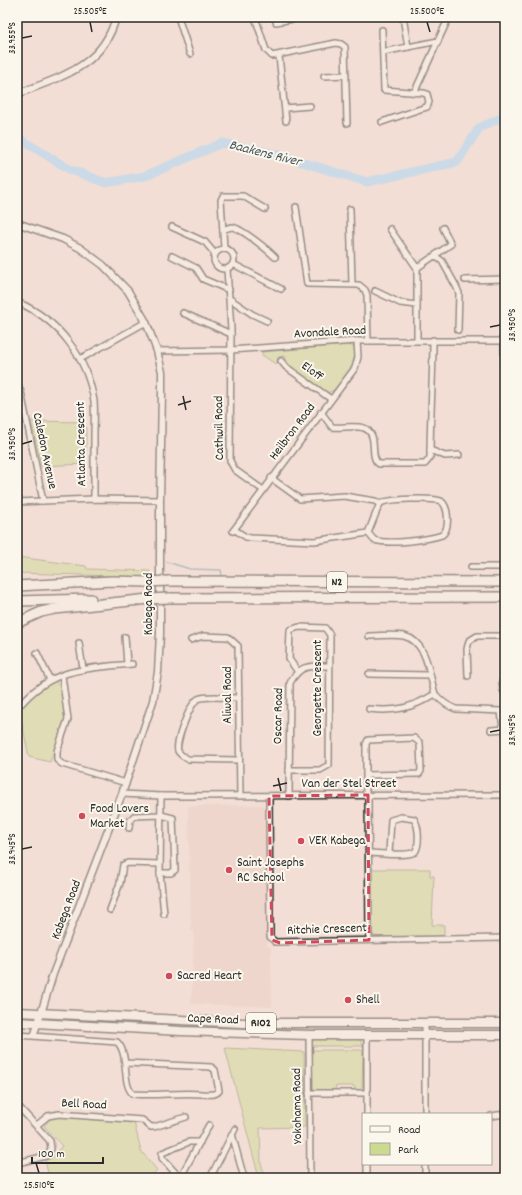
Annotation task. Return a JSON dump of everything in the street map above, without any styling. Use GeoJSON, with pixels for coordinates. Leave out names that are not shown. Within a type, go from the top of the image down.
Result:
{"type":"FeatureCollection","features":[{"type":"Feature","properties":{"kind":"highway"},"geometry":{"type":"LineString","coordinates":[[17,580],[112,581]]}},
{"type":"Feature","properties":{"kind":"highway","name":"N2"},"geometry":{"type":"LineString","coordinates":[[17,586],[112,581],[505,582]]}},
{"type":"Feature","properties":{"kind":"highway","name":"N2"},"geometry":{"type":"LineString","coordinates":[[17,602],[169,598],[505,597]]}},
{"type":"Feature","properties":{"kind":"highway"},"geometry":{"type":"LineString","coordinates":[[17,623],[41,612],[55,609],[149,599]]}},
{"type":"Feature","properties":{"kind":"main road","name":"Cape Road"},"geometry":{"type":"LineString","coordinates":[[17,1012],[243,1023],[505,1023]]}},
{"type":"Feature","properties":{"kind":"main road","name":"Cape Road"},"geometry":{"type":"LineString","coordinates":[[17,1022],[181,1031],[309,1034],[505,1035]]}},
{"type":"Feature","properties":{"kind":"street"},"geometry":{"type":"LineString","coordinates":[[17,94],[73,72],[86,64],[108,38],[116,17]]}},
{"type":"Feature","properties":{"kind":"street"},"geometry":{"type":"LineString","coordinates":[[178,17],[190,54]]}},
{"type":"Feature","properties":{"kind":"street"},"geometry":{"type":"LineString","coordinates":[[255,17],[267,53],[272,56],[339,43],[345,50],[347,123]]}},
{"type":"Feature","properties":{"kind":"street"},"geometry":{"type":"LineString","coordinates":[[415,91],[449,17]]}},
{"type":"Feature","properties":{"kind":"street"},"geometry":{"type":"LineString","coordinates":[[276,22],[283,19],[298,18]]}},
{"type":"Feature","properties":{"kind":"street"},"geometry":{"type":"LineString","coordinates":[[403,19],[408,47]]}},
{"type":"Feature","properties":{"kind":"street"},"geometry":{"type":"LineString","coordinates":[[382,30],[384,52],[384,90],[415,91],[427,94],[429,102],[427,107],[382,122]]}},
{"type":"Feature","properties":{"kind":"street"},"geometry":{"type":"LineString","coordinates":[[384,52],[438,41]]}},
{"type":"Feature","properties":{"kind":"street"},"geometry":{"type":"LineString","coordinates":[[278,56],[286,121]]}},
{"type":"Feature","properties":{"kind":"street"},"geometry":{"type":"LineString","coordinates":[[324,76],[346,75]]}},
{"type":"Feature","properties":{"kind":"street"},"geometry":{"type":"LineString","coordinates":[[285,108],[310,106]]}},
{"type":"Feature","properties":{"kind":"street"},"geometry":{"type":"LineString","coordinates":[[224,248],[221,200],[223,196],[243,196],[265,209]]}},
{"type":"Feature","properties":{"kind":"street"},"geometry":{"type":"LineString","coordinates":[[296,207],[307,284],[352,284],[359,285],[365,290],[367,295],[368,341]]}},
{"type":"Feature","properties":{"kind":"street"},"geometry":{"type":"LineString","coordinates":[[350,209],[352,284]]}},
{"type":"Feature","properties":{"kind":"street","name":"Kabega Road"},"geometry":{"type":"LineString","coordinates":[[17,223],[63,239],[80,248],[103,265],[128,291],[146,322],[157,351],[162,372],[160,610],[158,672],[153,701],[126,783],[41,1013],[34,1036]]}},
{"type":"Feature","properties":{"kind":"street"},"geometry":{"type":"LineString","coordinates":[[172,227],[205,242],[215,254],[215,264],[222,269],[227,269],[234,264]]}},
{"type":"Feature","properties":{"kind":"street"},"geometry":{"type":"LineString","coordinates":[[223,230],[232,227],[236,228],[258,242],[275,257]]}},
{"type":"Feature","properties":{"kind":"street"},"geometry":{"type":"LineString","coordinates":[[390,228],[417,268],[417,340]]}},
{"type":"Feature","properties":{"kind":"street"},"geometry":{"type":"LineString","coordinates":[[417,268],[451,244],[443,228]]}},
{"type":"Feature","properties":{"kind":"street"},"geometry":{"type":"LineString","coordinates":[[215,254],[224,248]]}},
{"type":"Feature","properties":{"kind":"street"},"geometry":{"type":"LineString","coordinates":[[224,248],[233,253],[234,264]]}},
{"type":"Feature","properties":{"kind":"street"},"geometry":{"type":"LineString","coordinates":[[172,256],[196,268],[203,279],[229,290]]}},
{"type":"Feature","properties":{"kind":"street"},"geometry":{"type":"LineString","coordinates":[[435,256],[442,261],[459,293],[458,330]]}},
{"type":"Feature","properties":{"kind":"street"},"geometry":{"type":"LineString","coordinates":[[234,264],[281,289]]}},
{"type":"Feature","properties":{"kind":"street"},"geometry":{"type":"LineString","coordinates":[[227,269],[230,299],[231,350]]}},
{"type":"Feature","properties":{"kind":"street"},"geometry":{"type":"LineString","coordinates":[[465,280],[505,279]]}},
{"type":"Feature","properties":{"kind":"street"},"geometry":{"type":"LineString","coordinates":[[375,291],[400,303],[417,305]]}},
{"type":"Feature","properties":{"kind":"street"},"geometry":{"type":"LineString","coordinates":[[230,299],[239,307],[267,321]]}},
{"type":"Feature","properties":{"kind":"street","name":"Atlanta Crescent"},"geometry":{"type":"LineString","coordinates":[[17,302],[46,316],[66,336],[80,359],[90,382],[94,402],[94,499]]}},
{"type":"Feature","properties":{"kind":"street"},"geometry":{"type":"LineString","coordinates":[[230,309],[239,307]]}},
{"type":"Feature","properties":{"kind":"street"},"geometry":{"type":"LineString","coordinates":[[184,313],[231,334]]}},
{"type":"Feature","properties":{"kind":"street"},"geometry":{"type":"LineString","coordinates":[[80,359],[146,322]]}},
{"type":"Feature","properties":{"kind":"street"},"geometry":{"type":"LineString","coordinates":[[321,412],[332,427],[362,427],[368,431],[374,441],[375,460],[379,464],[425,464],[430,458],[430,401],[434,379],[433,340]]}},
{"type":"Feature","properties":{"kind":"street","name":"Avondale Road"},"geometry":{"type":"LineString","coordinates":[[157,351],[231,350],[358,341],[505,341]]}},
{"type":"Feature","properties":{"kind":"street","name":"Heilbron Road"},"geometry":{"type":"LineString","coordinates":[[358,341],[358,357],[355,368],[271,478],[234,531],[251,538],[309,541],[347,537],[368,532]]}},
{"type":"Feature","properties":{"kind":"street"},"geometry":{"type":"LineString","coordinates":[[505,341],[505,473]]}},
{"type":"Feature","properties":{"kind":"street","name":"Cathwil Road"},"geometry":{"type":"LineString","coordinates":[[231,350],[230,462],[235,470],[263,490]]}},
{"type":"Feature","properties":{"kind":"street","name":"Eloff"},"geometry":{"type":"LineString","coordinates":[[281,361],[286,367],[331,399]]}},
{"type":"Feature","properties":{"kind":"street","name":"Caledon Avenue"},"geometry":{"type":"LineString","coordinates":[[17,383],[21,392],[43,501]]}},
{"type":"Feature","properties":{"kind":"street"},"geometry":{"type":"LineString","coordinates":[[430,450],[445,456],[459,455]]}},
{"type":"Feature","properties":{"kind":"street"},"geometry":{"type":"LineString","coordinates":[[271,478],[300,499],[344,496],[375,501],[380,504],[394,500],[433,499],[441,501],[446,506],[446,532],[442,535],[420,540],[380,542],[374,540],[368,532],[380,504]]}},
{"type":"Feature","properties":{"kind":"street"},"geometry":{"type":"LineString","coordinates":[[17,502],[94,499],[160,500]]}},
{"type":"Feature","properties":{"kind":"street"},"geometry":{"type":"LineString","coordinates":[[471,567],[505,567]]}},
{"type":"Feature","properties":{"kind":"street","name":"Georgette Crescent"},"geometry":{"type":"LineString","coordinates":[[289,770],[320,770],[329,766],[330,636],[327,629],[322,627],[292,628],[289,633],[288,659],[298,672]]}},
{"type":"Feature","properties":{"kind":"street"},"geometry":{"type":"LineString","coordinates":[[369,636],[399,635],[413,640],[424,655],[435,694],[445,704],[456,709],[501,711],[504,729],[491,730]]}},
{"type":"Feature","properties":{"kind":"street","name":"Aliwal Road"},"geometry":{"type":"LineString","coordinates":[[191,640],[204,636],[228,637],[238,646],[238,760],[240,796]]}},
{"type":"Feature","properties":{"kind":"street"},"geometry":{"type":"LineString","coordinates":[[468,676],[467,649],[469,641],[477,636],[505,636]]}},
{"type":"Feature","properties":{"kind":"street"},"geometry":{"type":"LineString","coordinates":[[22,703],[34,690],[50,680],[83,669],[129,664],[125,637]]}},
{"type":"Feature","properties":{"kind":"street"},"geometry":{"type":"LineString","coordinates":[[79,643],[83,669]]}},
{"type":"Feature","properties":{"kind":"street"},"geometry":{"type":"LineString","coordinates":[[38,653],[50,680]]}},
{"type":"Feature","properties":{"kind":"street","name":"Oscar Road"},"geometry":{"type":"LineString","coordinates":[[289,796],[289,688],[292,678],[304,667],[329,666]]}},
{"type":"Feature","properties":{"kind":"street"},"geometry":{"type":"LineString","coordinates":[[369,674],[430,675]]}},
{"type":"Feature","properties":{"kind":"street"},"geometry":{"type":"LineString","coordinates":[[62,676],[68,714],[67,723],[56,755],[59,763],[126,783]]}},
{"type":"Feature","properties":{"kind":"street"},"geometry":{"type":"LineString","coordinates":[[503,690],[502,682],[505,679]]}},
{"type":"Feature","properties":{"kind":"street"},"geometry":{"type":"LineString","coordinates":[[369,709],[391,710],[406,708],[435,694]]}},
{"type":"Feature","properties":{"kind":"street"},"geometry":{"type":"LineString","coordinates":[[238,760],[188,759],[180,754],[178,741],[195,701],[202,698],[239,698]]}},
{"type":"Feature","properties":{"kind":"street"},"geometry":{"type":"LineString","coordinates":[[366,775],[419,774],[421,771],[420,742],[414,738],[368,740],[366,744],[366,775],[369,853],[369,940]]}},
{"type":"Feature","properties":{"kind":"street","name":"Van der Stel Street"},"geometry":{"type":"LineString","coordinates":[[122,794],[161,796],[505,795]]}},
{"type":"Feature","properties":{"kind":"street"},"geometry":{"type":"LineString","coordinates":[[161,796],[160,873],[164,914]]}},
{"type":"Feature","properties":{"kind":"street","name":"Ritchie Crescent"},"geometry":{"type":"LineString","coordinates":[[269,796],[270,931],[272,940],[280,943],[505,938]]}},
{"type":"Feature","properties":{"kind":"street"},"geometry":{"type":"LineString","coordinates":[[129,828],[130,820],[134,816],[160,815],[170,816],[174,819],[175,867],[171,873],[160,873]]}},
{"type":"Feature","properties":{"kind":"street"},"geometry":{"type":"LineString","coordinates":[[369,853],[389,853],[413,853],[417,850],[417,825],[414,819],[401,817],[390,820],[389,853]]}},
{"type":"Feature","properties":{"kind":"street"},"geometry":{"type":"LineString","coordinates":[[110,910],[120,883],[123,865],[128,863],[160,864]]}},
{"type":"Feature","properties":{"kind":"street"},"geometry":{"type":"LineString","coordinates":[[425,1023],[425,1113]]}},
{"type":"Feature","properties":{"kind":"street","name":"Yokohama Road"},"geometry":{"type":"LineString","coordinates":[[309,1034],[310,1178]]}},
{"type":"Feature","properties":{"kind":"street"},"geometry":{"type":"LineString","coordinates":[[367,1034],[367,1113]]}},
{"type":"Feature","properties":{"kind":"street"},"geometry":{"type":"LineString","coordinates":[[17,1035],[115,1041],[121,1047],[126,1063],[129,1087],[134,1094],[187,1092],[210,1095],[216,1094],[219,1091],[214,1070],[211,1067],[126,1063]]}},
{"type":"Feature","properties":{"kind":"street"},"geometry":{"type":"LineString","coordinates":[[309,1093],[367,1093]]}},
{"type":"Feature","properties":{"kind":"street"},"geometry":{"type":"LineString","coordinates":[[17,1105],[37,1125],[50,1141],[51,1151],[46,1156],[17,1163]]}},
{"type":"Feature","properties":{"kind":"street"},"geometry":{"type":"LineString","coordinates":[[492,1116],[505,1114]]}},
{"type":"Feature","properties":{"kind":"street","name":"Bell Road"},"geometry":{"type":"LineString","coordinates":[[37,1125],[43,1119],[53,1115],[142,1120],[151,1127],[186,1117]]}},
{"type":"Feature","properties":{"kind":"street"},"geometry":{"type":"LineString","coordinates":[[200,1142],[189,1142],[162,1153],[162,1158],[180,1178],[200,1142],[209,1125]]}},
{"type":"Feature","properties":{"kind":"street"},"geometry":{"type":"LineString","coordinates":[[210,1178],[234,1132],[244,1178]]}},
{"type":"Feature","properties":{"kind":"street"},"geometry":{"type":"LineString","coordinates":[[367,1165],[367,1178]]}},
{"type":"Feature","properties":{"kind":"street"},"geometry":{"type":"LineString","coordinates":[[425,1165],[425,1178]]}},
{"type":"Feature","properties":{"kind":"highlighted area"},"geometry":{"type":"Polygon","coordinates":[[[368,795],[369,940],[280,943],[272,940],[269,796],[368,795]]]}},
{"type":"Feature","properties":{"kind":"shaded area","name":"Saint Josephs RC School"},"geometry":{"type":"Polygon","coordinates":[[[263,805],[267,809],[267,946],[271,947],[272,1007],[191,1004],[194,931],[191,931],[188,806],[263,805]]]}},
{"type":"Feature","properties":{"kind":"green space"},"geometry":{"type":"Polygon","coordinates":[[[349,345],[354,347],[355,359],[353,364],[334,390],[327,393],[289,366],[285,356],[278,357],[277,365],[262,355],[262,352],[349,345]]]}},
{"type":"Feature","properties":{"kind":"green space"},"geometry":{"type":"Polygon","coordinates":[[[31,421],[82,422],[82,426],[86,426],[86,464],[41,466],[31,421]]]}},
{"type":"Feature","properties":{"kind":"green space"},"geometry":{"type":"Polygon","coordinates":[[[17,557],[86,566],[87,569],[150,571],[148,577],[17,573],[17,557]]]}},
{"type":"Feature","properties":{"kind":"green space"},"geometry":{"type":"Polygon","coordinates":[[[55,681],[62,689],[66,716],[50,762],[29,757],[18,703],[19,701],[22,706],[38,688],[55,681]]]}},
{"type":"Feature","properties":{"kind":"green space"},"geometry":{"type":"Polygon","coordinates":[[[371,869],[430,869],[430,876],[434,876],[432,925],[444,925],[444,937],[375,937],[371,931],[371,869]]]}},
{"type":"Feature","properties":{"kind":"green space"},"geometry":{"type":"Polygon","coordinates":[[[316,1038],[356,1038],[360,1040],[363,1046],[311,1046],[312,1042],[316,1038]]]}},
{"type":"Feature","properties":{"kind":"green space"},"geometry":{"type":"Polygon","coordinates":[[[225,1048],[304,1052],[305,1127],[260,1128],[261,1163],[265,1178],[259,1178],[225,1048]]]}},
{"type":"Feature","properties":{"kind":"green space"},"geometry":{"type":"Polygon","coordinates":[[[311,1050],[363,1050],[362,1089],[356,1091],[354,1086],[335,1086],[337,1091],[314,1090],[311,1085],[311,1050]]]}},
{"type":"Feature","properties":{"kind":"green space"},"geometry":{"type":"Polygon","coordinates":[[[59,1117],[134,1122],[141,1151],[157,1170],[149,1178],[49,1178],[45,1160],[51,1159],[62,1146],[44,1126],[50,1119],[59,1117]]]}},
{"type":"Feature","properties":{"kind":"waterway","name":"Baakens River"},"geometry":{"type":"LineString","coordinates":[[17,137],[69,169],[106,183],[145,176],[222,143],[276,154],[367,182],[457,162],[479,128],[505,116]]}},
{"type":"Feature","properties":{"kind":"waterway"},"geometry":{"type":"LineString","coordinates":[[167,562],[190,569],[221,570],[222,576]]}},
{"type":"Feature","properties":{"kind":"place","name":"Food Lovers Market"},"geometry":{"type":"Point","coordinates":[82,816]}},
{"type":"Feature","properties":{"kind":"place","name":"VEK Kabega"},"geometry":{"type":"Point","coordinates":[301,841]}},
{"type":"Feature","properties":{"kind":"place","name":"Saint Josephs RC School"},"geometry":{"type":"Point","coordinates":[229,870]}},
{"type":"Feature","properties":{"kind":"place","name":"Sacred Heart"},"geometry":{"type":"Point","coordinates":[169,976]}},
{"type":"Feature","properties":{"kind":"place","name":"Shell"},"geometry":{"type":"Point","coordinates":[348,1000]}}]}
